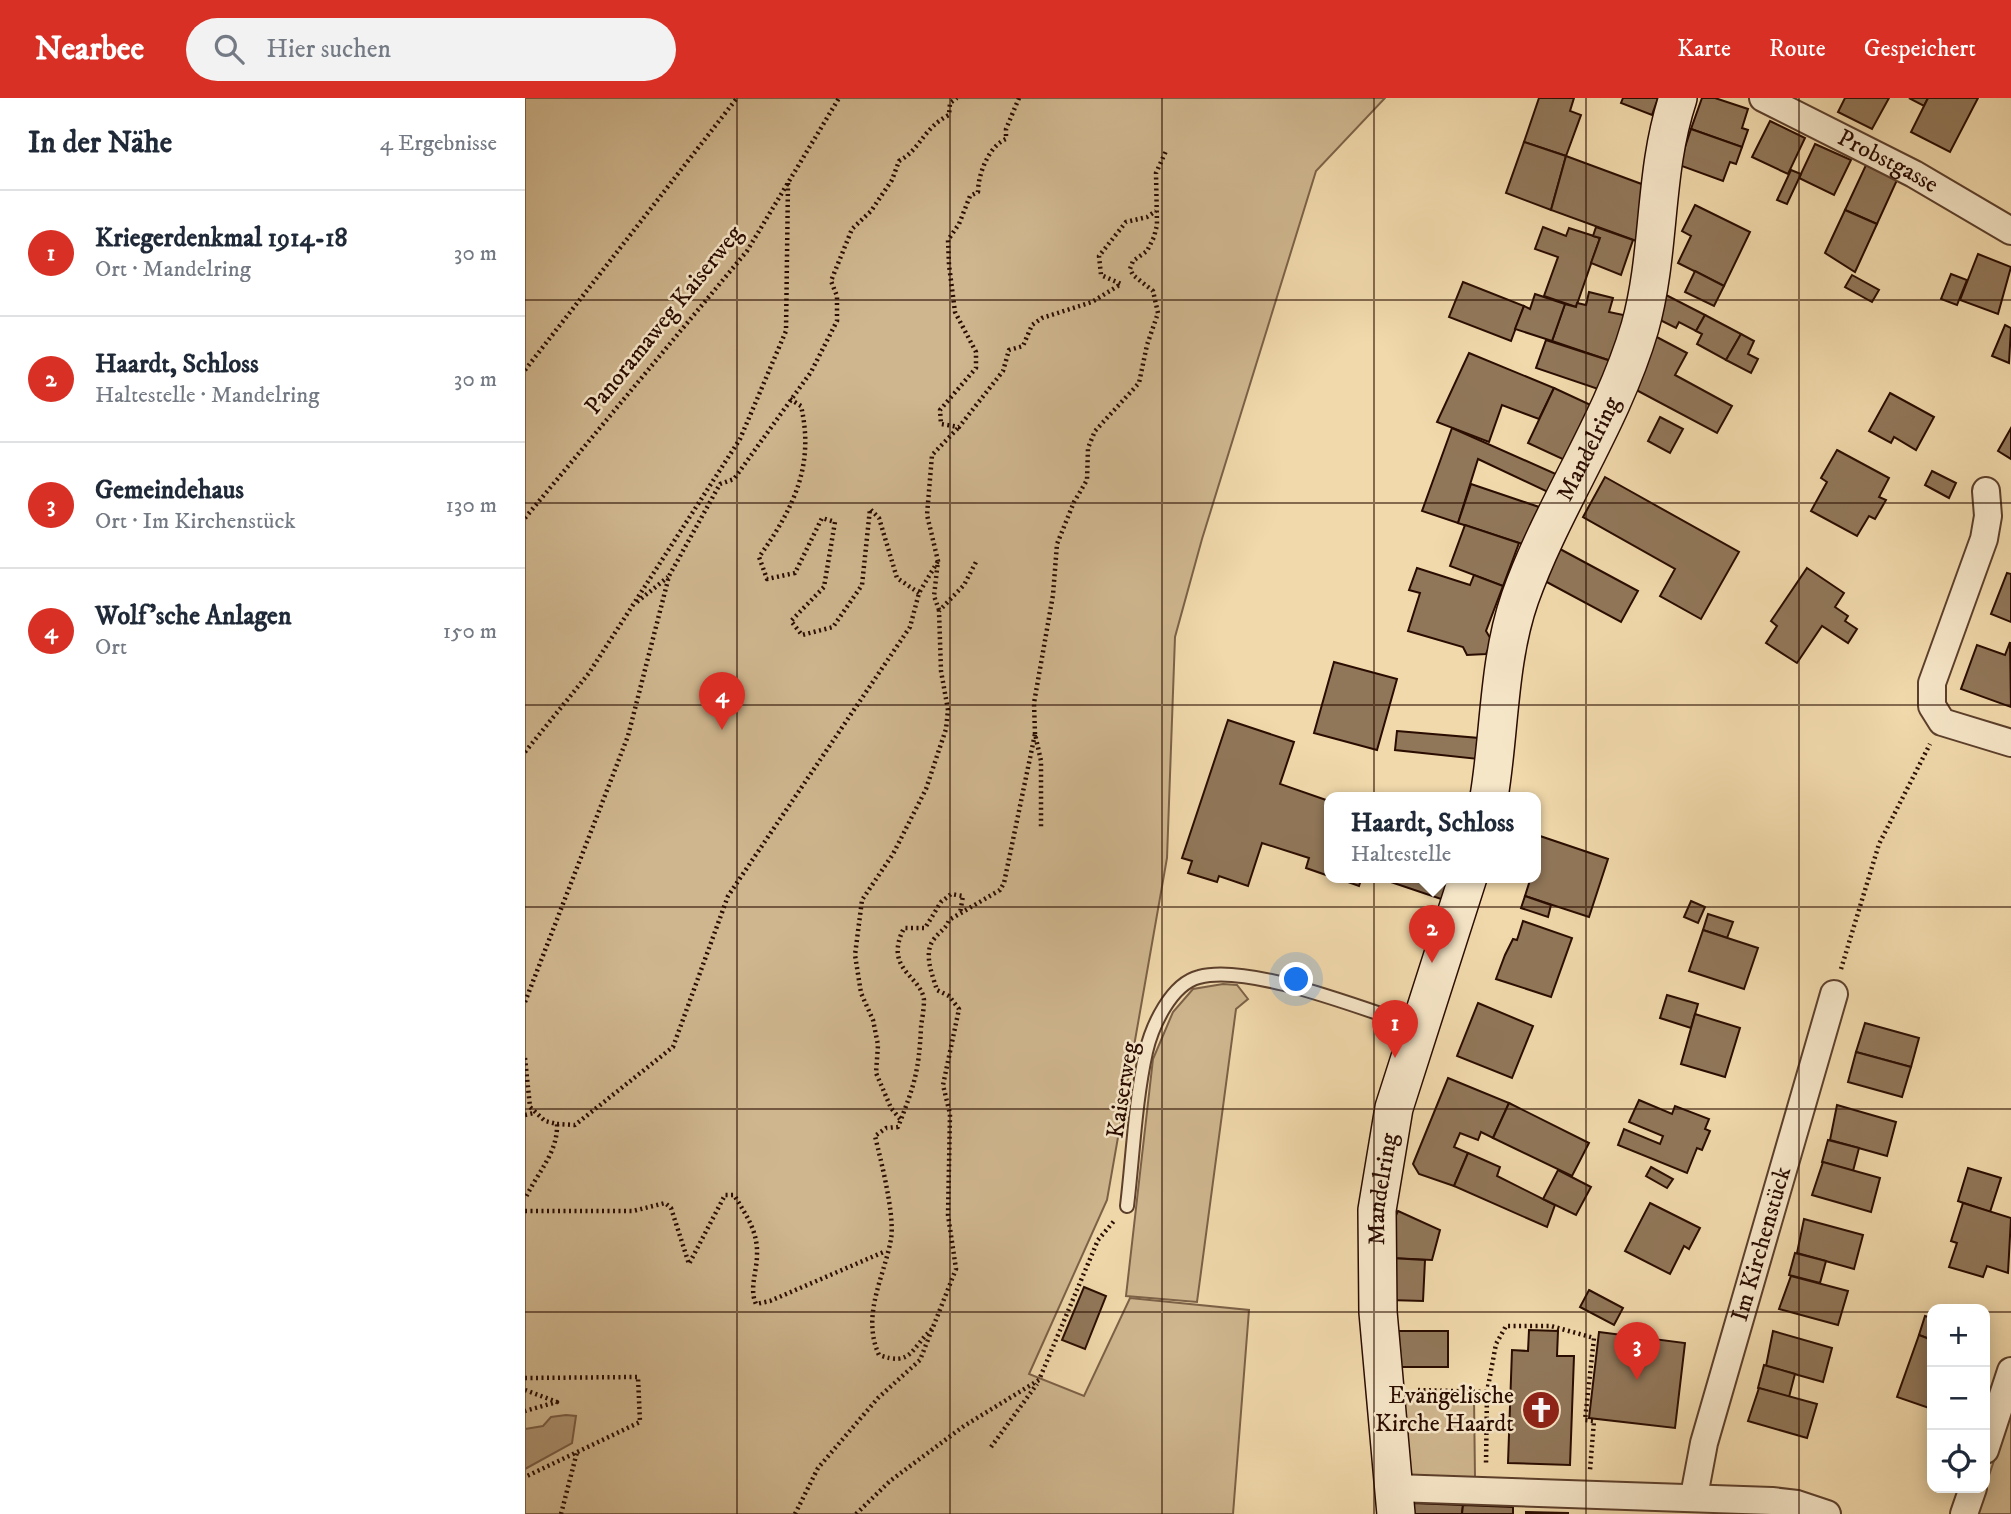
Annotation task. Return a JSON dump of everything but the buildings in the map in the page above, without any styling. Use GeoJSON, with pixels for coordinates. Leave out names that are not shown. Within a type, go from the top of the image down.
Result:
{"type":"FeatureCollection","features":[{"type":"Feature","properties":{"kind":"street","name":"Mandelring"},"geometry":{"type":"LineString","coordinates":[[1490,792],[1508,647],[1520,599],[1611,403],[1639,328],[1648,293],[1662,155],[1678,98]]}},
{"type":"Feature","properties":{"kind":"street","name":"Probstgasse"},"geometry":{"type":"LineString","coordinates":[[1763,98],[1915,174],[2011,231]]}},
{"type":"Feature","properties":{"kind":"street"},"geometry":{"type":"LineString","coordinates":[[1986,491],[1984,539],[1932,683],[1932,706],[1942,722],[2011,743]]}},
{"type":"Feature","properties":{"kind":"street","name":"Mandelring"},"geometry":{"type":"LineString","coordinates":[[1395,1501],[1378,1312],[1377,1210],[1394,1108],[1466,883]]}},
{"type":"Feature","properties":{"kind":"street","name":"Im Kirchenstück"},"geometry":{"type":"LineString","coordinates":[[1694,1496],[1704,1443],[1833,994]]}},
{"type":"Feature","properties":{"kind":"street"},"geometry":{"type":"LineString","coordinates":[[1990,1435],[2011,1371]]}},
{"type":"Feature","properties":{"kind":"street"},"geometry":{"type":"LineString","coordinates":[[1395,1501],[1485,1490],[1694,1496],[1797,1504],[1827,1514]]}},
{"type":"Feature","properties":{"kind":"street"},"geometry":{"type":"LineString","coordinates":[[1964,1514],[1971,1493]]}},
{"type":"Feature","properties":{"kind":"lane","name":"Kaiserweg"},"geometry":{"type":"LineString","coordinates":[[1127,1206],[1146,1051],[1164,1010],[1180,986],[1199,976],[1233,975],[1263,980],[1421,1027]]}},
{"type":"Feature","properties":{"kind":"path"},"geometry":{"type":"LineString","coordinates":[[525,370],[737,98]]}},
{"type":"Feature","properties":{"kind":"path","name":"Panoramaweg Kaiserweg"},"geometry":{"type":"LineString","coordinates":[[525,518],[747,251],[839,98]]}},
{"type":"Feature","properties":{"kind":"path"},"geometry":{"type":"LineString","coordinates":[[525,1002],[628,736],[669,576],[720,484],[734,479],[811,372],[837,321],[837,296],[831,281],[852,229],[870,211],[892,180],[899,161],[911,155],[927,128],[949,115],[950,103],[957,98]]}},
{"type":"Feature","properties":{"kind":"path"},"geometry":{"type":"LineString","coordinates":[[959,427],[941,424],[940,410],[976,368],[976,352],[954,312],[948,240],[959,224],[970,196],[978,192],[978,178],[997,143],[1006,139],[1006,129],[1019,98]]}},
{"type":"Feature","properties":{"kind":"path"},"geometry":{"type":"LineString","coordinates":[[1041,828],[1041,761],[1035,734],[1034,704],[1053,595],[1057,544],[1074,502],[1087,480],[1088,448],[1095,431],[1139,383],[1146,345],[1158,313],[1153,291],[1133,275],[1130,269],[1133,261],[1146,251],[1154,237],[1156,173],[1166,151]]}},
{"type":"Feature","properties":{"kind":"path"},"geometry":{"type":"LineString","coordinates":[[525,752],[589,673],[740,439],[786,331],[788,183]]}},
{"type":"Feature","properties":{"kind":"path"},"geometry":{"type":"LineString","coordinates":[[900,1120],[891,1108],[876,1073],[878,1045],[873,1020],[861,993],[855,955],[862,900],[893,854],[926,789],[946,729],[947,710],[940,671],[939,611],[934,596],[938,561],[927,515],[932,455],[959,427],[1003,371],[1009,350],[1023,346],[1032,325],[1042,318],[1092,302],[1121,284],[1101,275],[1099,256],[1126,222],[1156,211]]}},
{"type":"Feature","properties":{"kind":"path"},"geometry":{"type":"LineString","coordinates":[[790,399],[801,406],[806,429],[800,487],[785,520],[759,557],[767,579],[795,573],[823,517],[835,522],[824,587],[791,621],[802,635],[833,628],[862,585],[870,509],[879,517],[897,578],[919,593]]}},
{"type":"Feature","properties":{"kind":"path"},"geometry":{"type":"LineString","coordinates":[[939,611],[964,585],[977,560]]}},
{"type":"Feature","properties":{"kind":"path"},"geometry":{"type":"LineString","coordinates":[[525,1058],[527,1095],[534,1113],[545,1121],[575,1125],[673,1047],[728,896],[910,626],[919,593],[938,561]]}},
{"type":"Feature","properties":{"kind":"path"},"geometry":{"type":"LineString","coordinates":[[633,605],[669,576]]}},
{"type":"Feature","properties":{"kind":"path"},"geometry":{"type":"LineString","coordinates":[[1833,994],[1879,844],[1942,722]]}},
{"type":"Feature","properties":{"kind":"path"},"geometry":{"type":"LineString","coordinates":[[795,1514],[818,1468],[878,1398],[921,1360],[956,1269],[947,1215],[950,1114],[943,1084],[959,1009],[949,996],[937,990],[928,961],[932,941],[949,920],[1000,890],[1004,883],[1035,734]]}},
{"type":"Feature","properties":{"kind":"path"},"geometry":{"type":"LineString","coordinates":[[935,1327],[917,1342],[912,1354],[904,1359],[895,1360],[879,1355],[871,1331],[871,1312],[884,1273],[886,1251],[891,1239],[884,1172],[875,1136],[886,1128],[898,1127],[917,1078],[924,998],[899,963],[899,937],[904,928],[925,928],[941,902],[951,894],[963,896],[960,914]]}},
{"type":"Feature","properties":{"kind":"path"},"geometry":{"type":"LineString","coordinates":[[525,1115],[534,1113]]}},
{"type":"Feature","properties":{"kind":"path"},"geometry":{"type":"LineString","coordinates":[[525,1199],[550,1155],[557,1137],[557,1124]]}},
{"type":"Feature","properties":{"kind":"path"},"geometry":{"type":"LineString","coordinates":[[525,1211],[633,1211],[665,1203],[671,1208],[689,1264],[725,1195],[734,1195],[754,1226],[758,1254],[753,1297],[756,1304],[791,1293],[886,1251]]}},
{"type":"Feature","properties":{"kind":"path"},"geometry":{"type":"LineString","coordinates":[[991,1447],[1039,1380],[1098,1240],[1127,1206]]}},
{"type":"Feature","properties":{"kind":"path"},"geometry":{"type":"LineString","coordinates":[[1485,1490],[1487,1392],[1496,1344],[1506,1326],[1552,1326],[1594,1338],[1585,1420],[1594,1421],[1589,1495]]}},
{"type":"Feature","properties":{"kind":"path"},"geometry":{"type":"LineString","coordinates":[[525,1378],[638,1377],[640,1422],[525,1477]]}},
{"type":"Feature","properties":{"kind":"path"},"geometry":{"type":"LineString","coordinates":[[856,1514],[890,1481],[964,1426],[1039,1380]]}},
{"type":"Feature","properties":{"kind":"path"},"geometry":{"type":"LineString","coordinates":[[1387,1389],[1487,1392]]}},
{"type":"Feature","properties":{"kind":"path"},"geometry":{"type":"LineString","coordinates":[[525,1390],[557,1402],[525,1411]]}},
{"type":"Feature","properties":{"kind":"path"},"geometry":{"type":"LineString","coordinates":[[561,1514],[577,1452]]}},
{"type":"Feature","properties":{"kind":"shaded area"},"geometry":{"type":"Polygon","coordinates":[[[525,98],[1385,98],[1316,171],[1202,539],[1175,637],[1167,858],[1107,1200],[1029,1374],[1084,1396],[1130,1298],[1249,1310],[1233,1514],[525,1514],[525,98]]]}},
{"type":"Feature","properties":{"kind":"shaded area"},"geometry":{"type":"Polygon","coordinates":[[[1223,984],[1237,985],[1248,999],[1236,1009],[1197,1302],[1126,1296],[1153,1059],[1173,1012],[1193,989],[1223,984]]]}},
{"type":"Feature","properties":{"kind":"shaded area"},"geometry":{"type":"Polygon","coordinates":[[[1403,1394],[1474,1397],[1475,1478],[1408,1475],[1403,1394]]]}},
{"type":"Feature","properties":{"kind":"shaded area"},"geometry":{"type":"Polygon","coordinates":[[[2011,1410],[2011,1514],[1976,1514],[1983,1493],[1990,1493],[1990,1472],[2011,1410]]]}},
{"type":"Feature","properties":{"kind":"shaded area"},"geometry":{"type":"Polygon","coordinates":[[[576,1416],[572,1443],[525,1469],[525,1429],[543,1426],[551,1417],[576,1416]]]}},
{"type":"Feature","properties":{"kind":"place","name":"Wolf'sche Anlagen"},"geometry":{"type":"Point","coordinates":[722,730]}},
{"type":"Feature","properties":{"kind":"place","name":"Haardt, Schloss"},"geometry":{"type":"Point","coordinates":[1432,963]}},
{"type":"Feature","properties":{"kind":"place","name":"Kriegerdenkmal 1914-18"},"geometry":{"type":"Point","coordinates":[1395,1058]}},
{"type":"Feature","properties":{"kind":"place","name":"Gemeindehaus"},"geometry":{"type":"Point","coordinates":[1637,1380]}},
{"type":"Feature","properties":{"kind":"place","name":"Evangelische Kirche Haardt"},"geometry":{"type":"Point","coordinates":[1541,1410]}}]}
